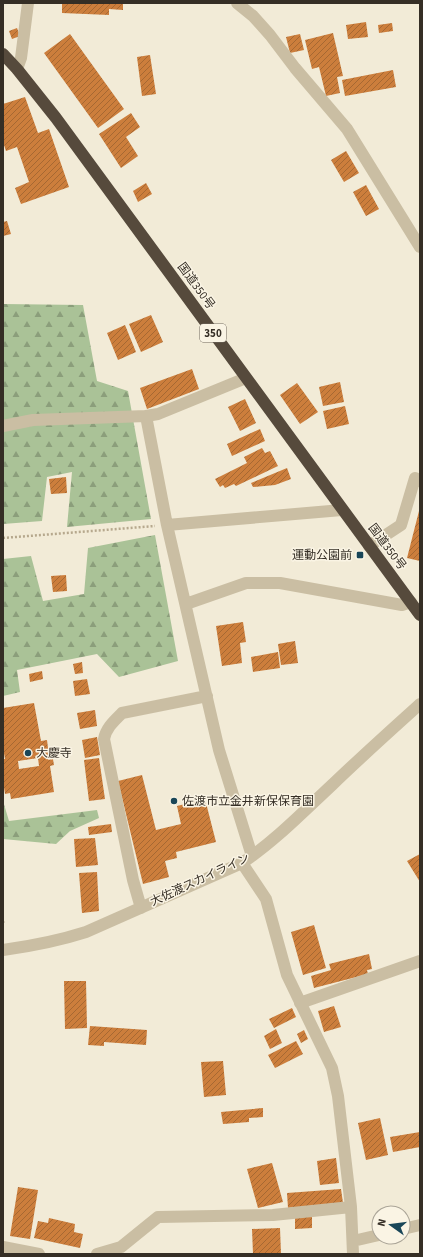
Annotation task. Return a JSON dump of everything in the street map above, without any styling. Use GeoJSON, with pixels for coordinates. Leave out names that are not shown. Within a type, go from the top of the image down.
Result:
{"type":"FeatureCollection","features":[{"type":"Feature","properties":{"kind":"highway","name":"国道350号"},"geometry":{"type":"LineString","coordinates":[[3,54],[56,118],[342,510],[420,614]]}},
{"type":"Feature","properties":{"kind":"street"},"geometry":{"type":"LineString","coordinates":[[17,70],[22,58],[28,3]]}},
{"type":"Feature","properties":{"kind":"street"},"geometry":{"type":"LineString","coordinates":[[237,3],[253,16],[270,35],[299,73],[347,129],[420,247]]}},
{"type":"Feature","properties":{"kind":"street"},"geometry":{"type":"LineString","coordinates":[[3,426],[33,420],[146,416],[158,414],[246,378]]}},
{"type":"Feature","properties":{"kind":"street"},"geometry":{"type":"LineString","coordinates":[[146,416],[167,524],[219,750],[247,859],[266,899],[287,975],[332,1068],[338,1096],[351,1208],[353,1254]]}},
{"type":"Feature","properties":{"kind":"street"},"geometry":{"type":"LineString","coordinates":[[369,546],[401,525],[415,478],[420,480]]}},
{"type":"Feature","properties":{"kind":"street"},"geometry":{"type":"LineString","coordinates":[[167,524],[342,510]]}},
{"type":"Feature","properties":{"kind":"street"},"geometry":{"type":"LineString","coordinates":[[186,604],[246,583],[280,583],[402,605],[411,602]]}},
{"type":"Feature","properties":{"kind":"street"},"geometry":{"type":"LineString","coordinates":[[141,908],[133,880],[104,739],[105,732],[112,722],[122,713],[207,696]]}},
{"type":"Feature","properties":{"kind":"street","name":"大佐渡スカイライン"},"geometry":{"type":"LineString","coordinates":[[3,950],[36,946],[86,932],[247,859],[289,826],[368,750],[420,704]]}},
{"type":"Feature","properties":{"kind":"street"},"geometry":{"type":"LineString","coordinates":[[300,1003],[420,961]]}},
{"type":"Feature","properties":{"kind":"street"},"geometry":{"type":"LineString","coordinates":[[97,1254],[121,1248],[158,1217],[274,1215],[351,1208]]}},
{"type":"Feature","properties":{"kind":"street"},"geometry":{"type":"LineString","coordinates":[[353,1241],[371,1237]]}},
{"type":"Feature","properties":{"kind":"street"},"geometry":{"type":"LineString","coordinates":[[3,1247],[39,1254]]}},
{"type":"Feature","properties":{"kind":"path"},"geometry":{"type":"LineString","coordinates":[[3,538],[167,524]]}},
{"type":"Feature","properties":{"kind":"green space"},"geometry":{"type":"Polygon","coordinates":[[[3,304],[83,305],[97,381],[128,391],[151,519],[67,527],[72,472],[47,477],[42,521],[3,524],[3,304]]]}},
{"type":"Feature","properties":{"kind":"green space"},"geometry":{"type":"Polygon","coordinates":[[[155,535],[178,661],[119,677],[97,654],[17,670],[20,692],[3,696],[3,559],[31,556],[43,601],[84,594],[88,548],[155,535]]]}},
{"type":"Feature","properties":{"kind":"green space"},"geometry":{"type":"Polygon","coordinates":[[[3,801],[9,821],[97,810],[99,818],[70,831],[56,844],[3,839],[3,801]]]}},
{"type":"Feature","properties":{"kind":"building"},"geometry":{"type":"Polygon","coordinates":[[[62,3],[123,3],[123,10],[109,9],[109,15],[62,13],[62,3]]]}},
{"type":"Feature","properties":{"kind":"building"},"geometry":{"type":"Polygon","coordinates":[[[366,22],[368,37],[348,39],[346,25],[366,22]]]}},
{"type":"Feature","properties":{"kind":"building"},"geometry":{"type":"Polygon","coordinates":[[[392,23],[393,31],[379,33],[378,25],[392,23]]]}},
{"type":"Feature","properties":{"kind":"building"},"geometry":{"type":"Polygon","coordinates":[[[17,28],[20,36],[12,39],[9,31],[17,28]]]}},
{"type":"Feature","properties":{"kind":"building"},"geometry":{"type":"Polygon","coordinates":[[[333,33],[343,76],[337,77],[340,93],[326,96],[319,67],[312,69],[305,40],[333,33]]]}},
{"type":"Feature","properties":{"kind":"building"},"geometry":{"type":"Polygon","coordinates":[[[70,34],[124,109],[98,128],[44,53],[70,34]]]}},
{"type":"Feature","properties":{"kind":"building"},"geometry":{"type":"Polygon","coordinates":[[[300,34],[304,50],[290,53],[286,37],[300,34]]]}},
{"type":"Feature","properties":{"kind":"building"},"geometry":{"type":"Polygon","coordinates":[[[150,55],[156,94],[142,96],[137,57],[150,55]]]}},
{"type":"Feature","properties":{"kind":"building"},"geometry":{"type":"Polygon","coordinates":[[[393,70],[396,87],[345,96],[342,80],[393,70]]]}},
{"type":"Feature","properties":{"kind":"building"},"geometry":{"type":"Polygon","coordinates":[[[25,97],[38,133],[49,129],[69,187],[21,204],[15,188],[29,182],[17,147],[6,151],[3,142],[3,104],[25,97]]]}},
{"type":"Feature","properties":{"kind":"building"},"geometry":{"type":"Polygon","coordinates":[[[131,113],[140,127],[126,137],[138,156],[121,168],[99,134],[131,113]]]}},
{"type":"Feature","properties":{"kind":"building"},"geometry":{"type":"Polygon","coordinates":[[[346,151],[359,173],[344,182],[331,160],[346,151]]]}},
{"type":"Feature","properties":{"kind":"building"},"geometry":{"type":"Polygon","coordinates":[[[146,183],[152,194],[138,202],[133,191],[146,183]]]}},
{"type":"Feature","properties":{"kind":"building"},"geometry":{"type":"Polygon","coordinates":[[[366,185],[379,209],[366,216],[353,192],[366,185]]]}},
{"type":"Feature","properties":{"kind":"building"},"geometry":{"type":"Polygon","coordinates":[[[7,221],[11,234],[3,236],[3,222],[7,221]]]}},
{"type":"Feature","properties":{"kind":"building"},"geometry":{"type":"Polygon","coordinates":[[[151,315],[163,342],[141,352],[129,324],[151,315]]]}},
{"type":"Feature","properties":{"kind":"building"},"geometry":{"type":"Polygon","coordinates":[[[125,325],[136,352],[118,360],[107,333],[125,325]]]}},
{"type":"Feature","properties":{"kind":"building"},"geometry":{"type":"Polygon","coordinates":[[[192,369],[199,389],[147,409],[140,388],[192,369]]]}},
{"type":"Feature","properties":{"kind":"building"},"geometry":{"type":"Polygon","coordinates":[[[340,382],[344,402],[323,406],[319,387],[340,382]]]}},
{"type":"Feature","properties":{"kind":"building"},"geometry":{"type":"Polygon","coordinates":[[[297,383],[318,412],[300,424],[280,395],[297,383]]]}},
{"type":"Feature","properties":{"kind":"building"},"geometry":{"type":"Polygon","coordinates":[[[245,399],[256,423],[240,431],[228,407],[245,399]]]}},
{"type":"Feature","properties":{"kind":"building"},"geometry":{"type":"Polygon","coordinates":[[[345,406],[349,424],[327,429],[323,411],[345,406]]]}},
{"type":"Feature","properties":{"kind":"building"},"geometry":{"type":"Polygon","coordinates":[[[260,429],[265,441],[232,456],[227,444],[260,429]]]}},
{"type":"Feature","properties":{"kind":"building"},"geometry":{"type":"Polygon","coordinates":[[[262,448],[265,453],[270,451],[278,466],[236,486],[234,484],[225,488],[223,485],[220,487],[215,479],[247,463],[244,457],[262,448]]]}},
{"type":"Feature","properties":{"kind":"building"},"geometry":{"type":"Polygon","coordinates":[[[287,468],[291,479],[275,485],[253,487],[251,483],[287,468]]]}},
{"type":"Feature","properties":{"kind":"building"},"geometry":{"type":"Polygon","coordinates":[[[66,477],[67,493],[51,494],[49,479],[66,477]]]}},
{"type":"Feature","properties":{"kind":"building"},"geometry":{"type":"Polygon","coordinates":[[[420,511],[420,561],[407,558],[420,511]]]}},
{"type":"Feature","properties":{"kind":"building"},"geometry":{"type":"Polygon","coordinates":[[[66,575],[67,591],[53,592],[51,576],[66,575]]]}},
{"type":"Feature","properties":{"kind":"building"},"geometry":{"type":"Polygon","coordinates":[[[243,622],[246,642],[240,643],[242,663],[222,666],[216,626],[243,622]]]}},
{"type":"Feature","properties":{"kind":"building"},"geometry":{"type":"Polygon","coordinates":[[[295,641],[298,663],[281,665],[278,644],[295,641]]]}},
{"type":"Feature","properties":{"kind":"building"},"geometry":{"type":"Polygon","coordinates":[[[278,652],[280,668],[253,672],[251,657],[278,652]]]}},
{"type":"Feature","properties":{"kind":"building"},"geometry":{"type":"Polygon","coordinates":[[[82,662],[83,673],[75,674],[73,664],[82,662]]]}},
{"type":"Feature","properties":{"kind":"building"},"geometry":{"type":"Polygon","coordinates":[[[42,671],[43,679],[30,682],[29,674],[42,671]]]}},
{"type":"Feature","properties":{"kind":"building"},"geometry":{"type":"Polygon","coordinates":[[[87,679],[90,694],[75,696],[73,681],[87,679]]]}},
{"type":"Feature","properties":{"kind":"building","name":"大慶寺"},"geometry":{"type":"Polygon","coordinates":[[[34,703],[41,741],[47,740],[48,748],[51,748],[54,765],[50,766],[54,792],[11,799],[10,793],[5,794],[3,781],[3,759],[5,759],[3,748],[3,708],[34,703]],[[38,758],[18,761],[19,769],[39,766],[38,758]]]}},
{"type":"Feature","properties":{"kind":"building"},"geometry":{"type":"Polygon","coordinates":[[[95,710],[97,726],[80,729],[77,713],[95,710]]]}},
{"type":"Feature","properties":{"kind":"building"},"geometry":{"type":"Polygon","coordinates":[[[97,737],[100,755],[85,758],[82,740],[97,737]]]}},
{"type":"Feature","properties":{"kind":"building"},"geometry":{"type":"Polygon","coordinates":[[[99,758],[105,799],[89,801],[84,760],[99,758]]]}},
{"type":"Feature","properties":{"kind":"building"},"geometry":{"type":"Polygon","coordinates":[[[142,775],[156,830],[181,824],[177,806],[205,799],[216,842],[176,852],[177,858],[165,861],[169,877],[143,884],[118,781],[142,775]]]}},
{"type":"Feature","properties":{"kind":"building"},"geometry":{"type":"Polygon","coordinates":[[[111,824],[112,832],[89,835],[88,827],[111,824]]]}},
{"type":"Feature","properties":{"kind":"building"},"geometry":{"type":"Polygon","coordinates":[[[95,838],[98,865],[76,867],[74,839],[95,838]]]}},
{"type":"Feature","properties":{"kind":"building"},"geometry":{"type":"Polygon","coordinates":[[[420,854],[420,882],[407,861],[420,854]]]}},
{"type":"Feature","properties":{"kind":"building"},"geometry":{"type":"Polygon","coordinates":[[[97,872],[99,911],[82,913],[79,873],[97,872]]]}},
{"type":"Feature","properties":{"kind":"building"},"geometry":{"type":"Polygon","coordinates":[[[314,925],[326,968],[303,975],[291,932],[314,925]]]}},
{"type":"Feature","properties":{"kind":"building"},"geometry":{"type":"Polygon","coordinates":[[[369,954],[372,969],[367,970],[368,974],[314,988],[311,976],[331,970],[329,964],[369,954]]]}},
{"type":"Feature","properties":{"kind":"building"},"geometry":{"type":"Polygon","coordinates":[[[64,981],[86,981],[87,1028],[65,1029],[64,981]]]}},
{"type":"Feature","properties":{"kind":"building"},"geometry":{"type":"Polygon","coordinates":[[[334,1006],[341,1027],[324,1032],[318,1011],[334,1006]]]}},
{"type":"Feature","properties":{"kind":"building"},"geometry":{"type":"Polygon","coordinates":[[[292,1008],[296,1017],[274,1028],[269,1019],[292,1008]]]}},
{"type":"Feature","properties":{"kind":"building"},"geometry":{"type":"Polygon","coordinates":[[[90,1026],[147,1030],[146,1045],[104,1042],[104,1046],[88,1045],[90,1026]]]}},
{"type":"Feature","properties":{"kind":"building"},"geometry":{"type":"Polygon","coordinates":[[[276,1029],[282,1043],[270,1049],[264,1036],[276,1029]]]}},
{"type":"Feature","properties":{"kind":"building"},"geometry":{"type":"Polygon","coordinates":[[[304,1030],[308,1039],[301,1043],[297,1034],[304,1030]]]}},
{"type":"Feature","properties":{"kind":"building"},"geometry":{"type":"Polygon","coordinates":[[[296,1041],[303,1054],[275,1068],[268,1055],[296,1041]]]}},
{"type":"Feature","properties":{"kind":"building"},"geometry":{"type":"Polygon","coordinates":[[[223,1061],[226,1095],[204,1097],[201,1062],[223,1061]]]}},
{"type":"Feature","properties":{"kind":"building"},"geometry":{"type":"Polygon","coordinates":[[[263,1108],[263,1117],[249,1118],[249,1122],[223,1124],[221,1112],[263,1108]]]}},
{"type":"Feature","properties":{"kind":"building"},"geometry":{"type":"Polygon","coordinates":[[[380,1118],[388,1155],[366,1160],[358,1123],[380,1118]]]}},
{"type":"Feature","properties":{"kind":"building"},"geometry":{"type":"Polygon","coordinates":[[[420,1132],[420,1147],[393,1152],[390,1137],[420,1132]]]}},
{"type":"Feature","properties":{"kind":"building"},"geometry":{"type":"Polygon","coordinates":[[[336,1158],[339,1183],[320,1185],[317,1161],[336,1158]]]}},
{"type":"Feature","properties":{"kind":"building"},"geometry":{"type":"Polygon","coordinates":[[[272,1163],[283,1202],[258,1208],[247,1169],[272,1163]]]}},
{"type":"Feature","properties":{"kind":"building"},"geometry":{"type":"Polygon","coordinates":[[[18,1187],[38,1190],[30,1239],[10,1236],[18,1187]]]}},
{"type":"Feature","properties":{"kind":"building"},"geometry":{"type":"Polygon","coordinates":[[[341,1189],[343,1203],[288,1208],[287,1193],[341,1189]]]}},
{"type":"Feature","properties":{"kind":"building"},"geometry":{"type":"Polygon","coordinates":[[[312,1216],[312,1228],[295,1229],[295,1217],[312,1216]]]}},
{"type":"Feature","properties":{"kind":"building"},"geometry":{"type":"Polygon","coordinates":[[[49,1218],[75,1224],[74,1232],[83,1234],[80,1248],[34,1238],[38,1221],[48,1223],[49,1218]]]}},
{"type":"Feature","properties":{"kind":"building"},"geometry":{"type":"Polygon","coordinates":[[[280,1228],[281,1254],[253,1254],[252,1229],[280,1228]]]}},
{"type":"Feature","properties":{"kind":"place","name":"運動公園前"},"geometry":{"type":"Point","coordinates":[360,555]}},
{"type":"Feature","properties":{"kind":"place","name":"大慶寺"},"geometry":{"type":"Point","coordinates":[28,753]}},
{"type":"Feature","properties":{"kind":"place","name":"佐渡市立金井新保保育園"},"geometry":{"type":"Point","coordinates":[174,801]}}]}
